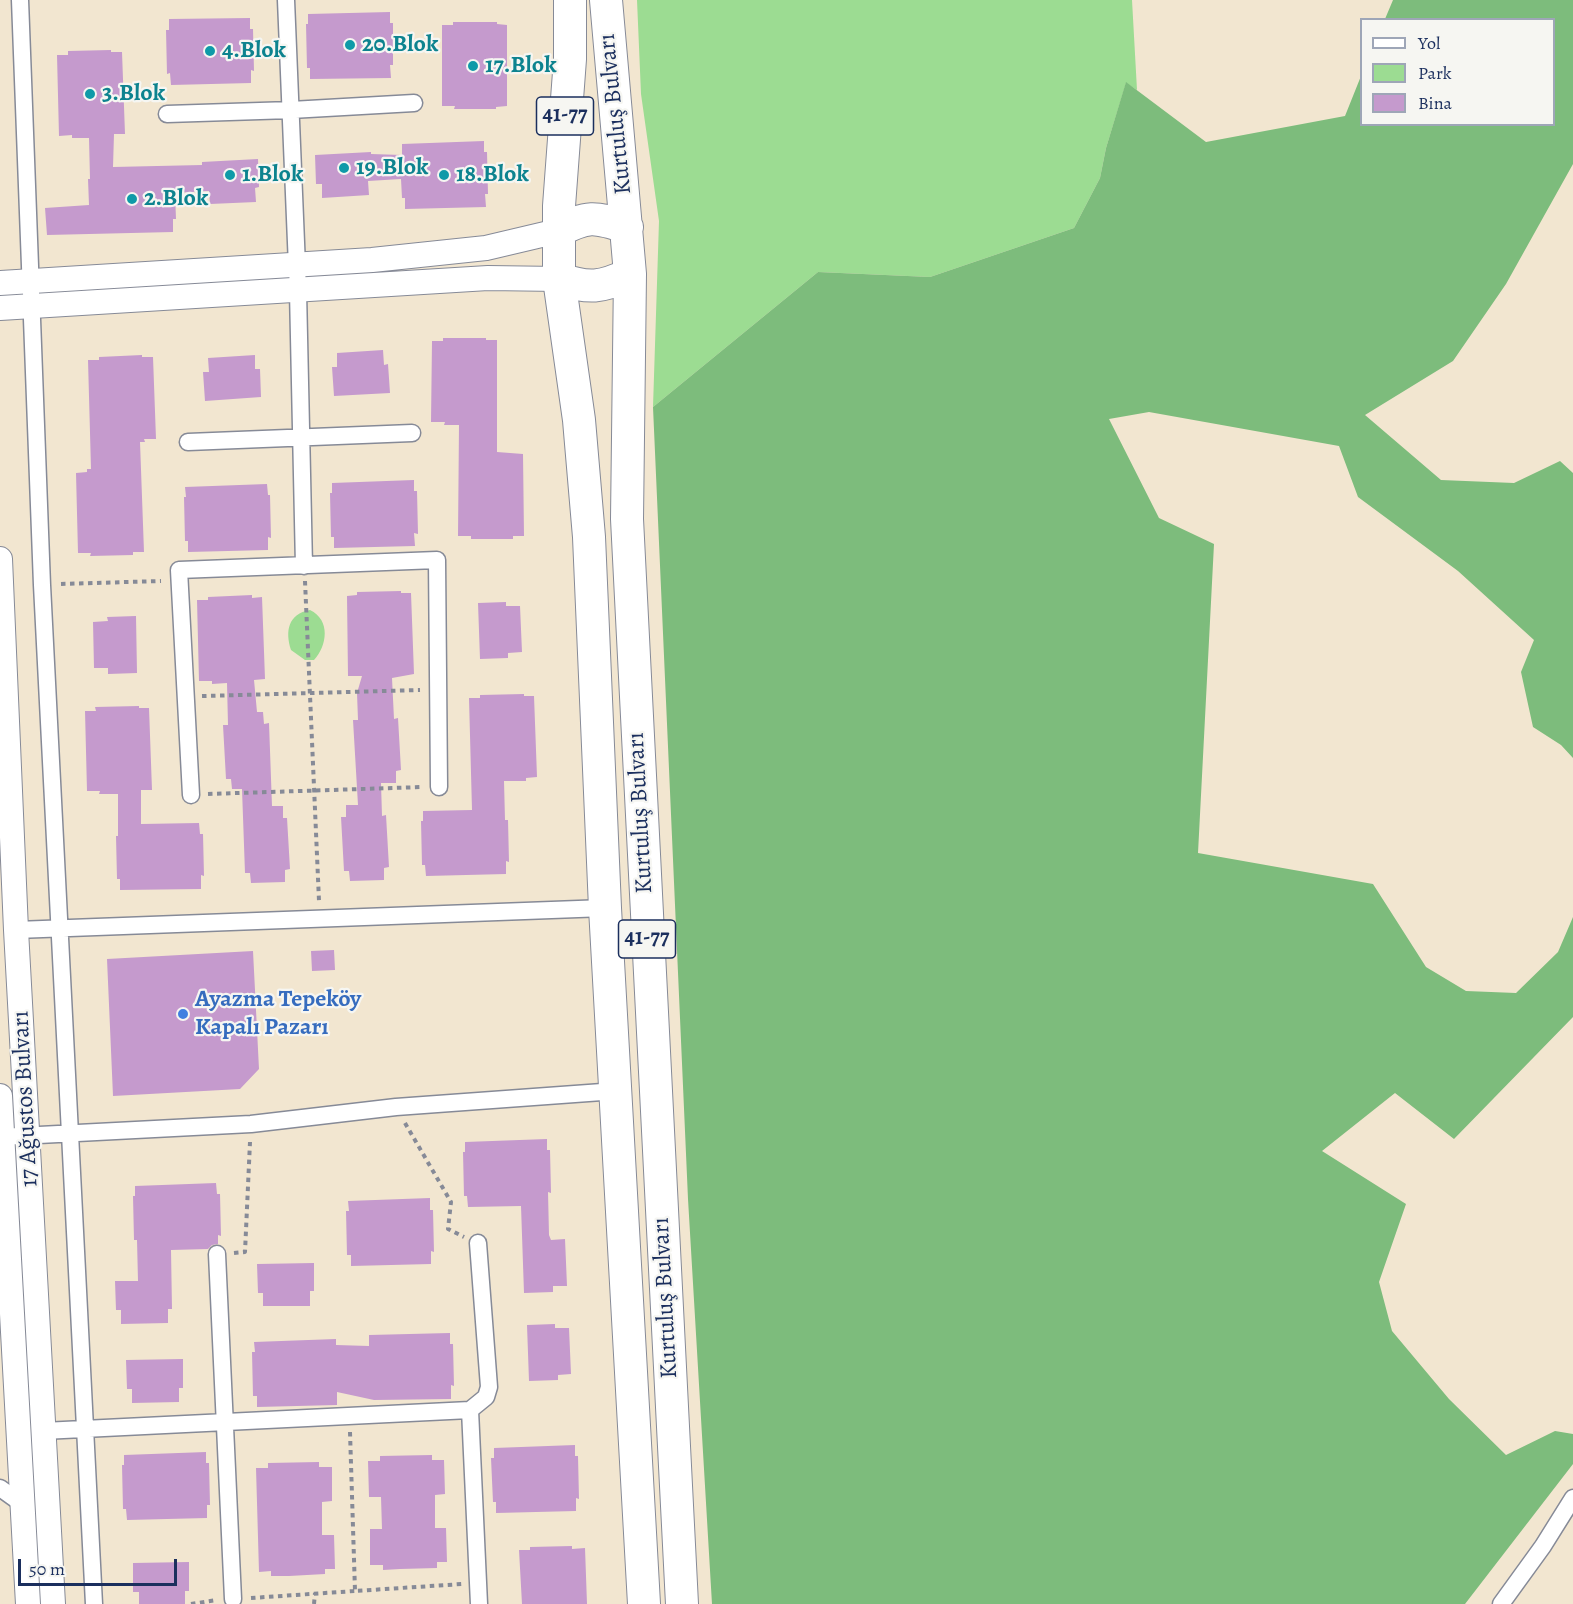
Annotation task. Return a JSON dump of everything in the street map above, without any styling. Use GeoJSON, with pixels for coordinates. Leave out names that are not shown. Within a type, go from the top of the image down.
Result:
{"type":"FeatureCollection","features":[{"type":"Feature","properties":{"kind":"highway","name":"Kurtuluş Bulvarı"},"geometry":{"type":"LineString","coordinates":[[558,231],[570,59],[570,0]]}},
{"type":"Feature","properties":{"kind":"highway","name":"Kurtuluş Bulvarı"},"geometry":{"type":"LineString","coordinates":[[606,0],[627,227]]}},
{"type":"Feature","properties":{"kind":"highway"},"geometry":{"type":"LineString","coordinates":[[584,219],[597,219],[627,227],[630,274],[612,283],[588,287],[559,279],[558,231],[584,219]]}},
{"type":"Feature","properties":{"kind":"highway","name":"Kurtuluş Bulvarı"},"geometry":{"type":"LineString","coordinates":[[630,274],[627,531],[682,1604]]}},
{"type":"Feature","properties":{"kind":"highway","name":"Kurtuluş Bulvarı"},"geometry":{"type":"LineString","coordinates":[[559,279],[579,420],[589,537],[605,908],[644,1604]]}},
{"type":"Feature","properties":{"kind":"main road"},"geometry":{"type":"LineString","coordinates":[[0,283],[296,265],[486,248],[558,231]]}},
{"type":"Feature","properties":{"kind":"main road"},"geometry":{"type":"LineString","coordinates":[[0,308],[488,278],[559,279]]}},
{"type":"Feature","properties":{"kind":"main road","name":"17 Ağustos Bulvarı"},"geometry":{"type":"LineString","coordinates":[[0,559],[16,930],[53,1604]]}},
{"type":"Feature","properties":{"kind":"main road","name":"17 Ağustos Bulvarı"},"geometry":{"type":"LineString","coordinates":[[0,1096],[28,1604]]}},
{"type":"Feature","properties":{"kind":"street"},"geometry":{"type":"LineString","coordinates":[[20,0],[42,585],[94,1604]]}},
{"type":"Feature","properties":{"kind":"street"},"geometry":{"type":"LineString","coordinates":[[286,0],[298,291],[304,566]]}},
{"type":"Feature","properties":{"kind":"street"},"geometry":{"type":"LineString","coordinates":[[167,114],[414,103]]}},
{"type":"Feature","properties":{"kind":"street"},"geometry":{"type":"LineString","coordinates":[[188,442],[412,433]]}},
{"type":"Feature","properties":{"kind":"street"},"geometry":{"type":"LineString","coordinates":[[191,795],[179,570],[437,560],[439,786]]}},
{"type":"Feature","properties":{"kind":"street"},"geometry":{"type":"LineString","coordinates":[[16,930],[605,908]]}},
{"type":"Feature","properties":{"kind":"street"},"geometry":{"type":"LineString","coordinates":[[1,1137],[251,1124],[396,1107],[616,1091]]}},
{"type":"Feature","properties":{"kind":"street"},"geometry":{"type":"LineString","coordinates":[[43,1431],[470,1410],[486,1397],[489,1387],[478,1243]]}},
{"type":"Feature","properties":{"kind":"street"},"geometry":{"type":"LineString","coordinates":[[217,1254],[233,1599]]}},
{"type":"Feature","properties":{"kind":"street"},"geometry":{"type":"LineString","coordinates":[[470,1410],[479,1604]]}},
{"type":"Feature","properties":{"kind":"street"},"geometry":{"type":"LineString","coordinates":[[0,1488],[21,1503]]}},
{"type":"Feature","properties":{"kind":"street"},"geometry":{"type":"LineString","coordinates":[[1501,1604],[1543,1546],[1573,1498]]}},
{"type":"Feature","properties":{"kind":"path"},"geometry":{"type":"LineString","coordinates":[[304,566],[320,919]]}},
{"type":"Feature","properties":{"kind":"path"},"geometry":{"type":"LineString","coordinates":[[42,585],[180,581]]}},
{"type":"Feature","properties":{"kind":"path"},"geometry":{"type":"LineString","coordinates":[[187,696],[438,689]]}},
{"type":"Feature","properties":{"kind":"path"},"geometry":{"type":"LineString","coordinates":[[191,795],[439,786]]}},
{"type":"Feature","properties":{"kind":"path"},"geometry":{"type":"LineString","coordinates":[[396,1107],[451,1202],[447,1229],[478,1243]]}},
{"type":"Feature","properties":{"kind":"path"},"geometry":{"type":"LineString","coordinates":[[217,1254],[245,1252],[251,1124]]}},
{"type":"Feature","properties":{"kind":"path"},"geometry":{"type":"LineString","coordinates":[[349,1416],[355,1591]]}},
{"type":"Feature","properties":{"kind":"path"},"geometry":{"type":"LineString","coordinates":[[190,1604],[315,1593],[478,1583]]}},
{"type":"Feature","properties":{"kind":"path"},"geometry":{"type":"LineString","coordinates":[[314,1604],[315,1593]]}},
{"type":"Feature","properties":{"kind":"green space"},"geometry":{"type":"Polygon","coordinates":[[[637,0],[1132,0],[1137,90],[1126,83],[1106,148],[1100,178],[1074,228],[930,277],[818,272],[653,407],[659,221],[641,94],[637,0]]]}},
{"type":"Feature","properties":{"kind":"green space"},"geometry":{"type":"Polygon","coordinates":[[[1393,0],[1573,0],[1573,164],[1506,284],[1453,361],[1365,415],[1441,480],[1514,483],[1560,461],[1573,473],[1573,758],[1561,745],[1533,727],[1521,672],[1534,640],[1458,571],[1358,497],[1339,446],[1149,412],[1109,419],[1159,518],[1214,544],[1198,853],[1373,884],[1426,967],[1466,991],[1516,993],[1558,952],[1573,917],[1573,1017],[1454,1139],[1395,1093],[1322,1151],[1406,1204],[1379,1282],[1392,1331],[1449,1399],[1506,1455],[1555,1431],[1573,1434],[1573,1464],[1465,1604],[712,1604],[688,1199],[653,407],[818,272],[930,277],[1074,228],[1100,178],[1106,148],[1126,82],[1206,142],[1345,116],[1360,78],[1360,126],[1555,126],[1555,18],[1385,18],[1393,0]]]}},
{"type":"Feature","properties":{"kind":"green space"},"geometry":{"type":"Polygon","coordinates":[[[310,610],[321,620],[325,634],[322,648],[314,660],[305,660],[291,650],[288,636],[293,619],[310,610]]]}},
{"type":"Feature","properties":{"kind":"building","name":"20.Blok"},"geometry":{"type":"Polygon","coordinates":[[[390,12],[390,23],[393,23],[391,78],[310,79],[310,68],[307,68],[306,24],[308,24],[308,14],[390,12]]]}},
{"type":"Feature","properties":{"kind":"building","name":"4.Blok"},"geometry":{"type":"Polygon","coordinates":[[[250,18],[250,29],[253,29],[254,71],[251,70],[251,83],[171,85],[170,73],[167,74],[166,30],[169,30],[169,19],[250,18]]]}},
{"type":"Feature","properties":{"kind":"building","name":"17.Blok"},"geometry":{"type":"Polygon","coordinates":[[[453,22],[497,22],[497,24],[507,25],[507,106],[496,107],[496,109],[454,109],[455,106],[442,106],[442,25],[453,25],[453,22]]]}},
{"type":"Feature","properties":{"kind":"building"},"geometry":{"type":"Polygon","coordinates":[[[111,50],[111,52],[122,52],[125,134],[114,134],[113,167],[202,165],[202,162],[258,159],[259,187],[255,188],[256,202],[210,204],[209,191],[175,193],[176,219],[173,219],[173,232],[47,235],[45,208],[89,205],[89,138],[72,138],[72,135],[59,136],[57,55],[68,55],[68,51],[111,50]]]}},
{"type":"Feature","properties":{"kind":"building"},"geometry":{"type":"Polygon","coordinates":[[[484,141],[484,152],[487,152],[486,207],[405,209],[401,179],[368,181],[369,195],[322,198],[322,184],[316,184],[315,155],[371,152],[371,154],[402,155],[402,144],[484,141]]]}},
{"type":"Feature","properties":{"kind":"building"},"geometry":{"type":"Polygon","coordinates":[[[443,338],[497,340],[497,452],[523,454],[524,536],[513,536],[513,539],[471,539],[471,536],[458,536],[459,425],[431,422],[432,341],[443,341],[443,338]]]}},
{"type":"Feature","properties":{"kind":"building"},"geometry":{"type":"Polygon","coordinates":[[[383,350],[384,365],[388,364],[390,393],[334,396],[332,367],[337,367],[337,353],[383,350]]]}},
{"type":"Feature","properties":{"kind":"building"},"geometry":{"type":"Polygon","coordinates":[[[142,355],[142,357],[153,357],[156,439],[144,439],[145,442],[140,442],[144,552],[133,552],[133,555],[90,556],[91,553],[78,553],[76,473],[87,472],[87,469],[91,469],[88,360],[99,360],[99,357],[142,355]]]}},
{"type":"Feature","properties":{"kind":"building"},"geometry":{"type":"Polygon","coordinates":[[[255,355],[255,369],[260,369],[261,397],[205,401],[203,372],[209,372],[208,358],[255,355]]]}},
{"type":"Feature","properties":{"kind":"building"},"geometry":{"type":"Polygon","coordinates":[[[414,480],[414,491],[417,491],[418,534],[414,533],[415,546],[334,548],[334,537],[331,537],[330,493],[332,493],[332,483],[414,480]]]}},
{"type":"Feature","properties":{"kind":"building"},"geometry":{"type":"Polygon","coordinates":[[[267,484],[268,495],[270,495],[271,538],[268,537],[268,550],[188,552],[188,541],[185,541],[185,487],[267,484]]]}},
{"type":"Feature","properties":{"kind":"building"},"geometry":{"type":"Polygon","coordinates":[[[401,591],[401,593],[411,593],[414,674],[392,678],[394,719],[398,718],[401,770],[396,771],[396,783],[381,783],[382,816],[386,815],[389,867],[384,868],[384,880],[350,881],[349,871],[344,871],[341,817],[346,817],[346,805],[358,805],[353,720],[358,720],[357,693],[362,676],[348,676],[347,596],[357,595],[357,592],[401,591]]]}},
{"type":"Feature","properties":{"kind":"building"},"geometry":{"type":"Polygon","coordinates":[[[252,595],[252,598],[262,597],[265,679],[254,680],[257,712],[263,712],[264,724],[269,723],[272,806],[283,806],[283,818],[287,818],[290,869],[285,870],[285,882],[251,883],[250,873],[245,873],[242,789],[232,789],[231,779],[226,779],[223,725],[228,725],[227,683],[212,684],[212,681],[199,681],[197,600],[208,600],[208,597],[252,595]]]}},
{"type":"Feature","properties":{"kind":"building"},"geometry":{"type":"Polygon","coordinates":[[[506,602],[506,606],[520,606],[522,652],[508,653],[508,658],[480,659],[478,603],[506,602]]]}},
{"type":"Feature","properties":{"kind":"building"},"geometry":{"type":"Polygon","coordinates":[[[136,616],[137,673],[108,674],[108,668],[94,668],[93,622],[108,621],[107,617],[136,616]]]}},
{"type":"Feature","properties":{"kind":"building"},"geometry":{"type":"Polygon","coordinates":[[[524,694],[524,696],[534,696],[537,777],[526,778],[526,781],[504,781],[509,862],[506,861],[506,874],[426,876],[425,865],[422,865],[421,821],[423,821],[423,811],[472,810],[469,698],[480,698],[480,695],[524,694]]]}},
{"type":"Feature","properties":{"kind":"building"},"geometry":{"type":"Polygon","coordinates":[[[139,706],[139,708],[149,708],[152,790],[141,790],[141,824],[199,823],[200,834],[203,834],[204,876],[201,875],[201,889],[120,890],[120,879],[117,879],[116,836],[118,836],[118,794],[99,794],[100,791],[87,791],[85,711],[96,711],[95,707],[139,706]]]}},
{"type":"Feature","properties":{"kind":"building"},"geometry":{"type":"Polygon","coordinates":[[[334,950],[335,970],[312,971],[311,951],[334,950]]]}},
{"type":"Feature","properties":{"kind":"building","name":"Ayazma Tepeköy Kapalı Pazarı"},"geometry":{"type":"Polygon","coordinates":[[[253,951],[259,1069],[240,1089],[113,1096],[107,959],[253,951]]]}},
{"type":"Feature","properties":{"kind":"building"},"geometry":{"type":"Polygon","coordinates":[[[547,1139],[547,1150],[550,1150],[551,1193],[548,1192],[549,1235],[551,1240],[565,1239],[567,1286],[553,1286],[553,1292],[524,1293],[521,1206],[468,1207],[467,1196],[464,1196],[463,1152],[465,1152],[465,1142],[547,1139]]]}},
{"type":"Feature","properties":{"kind":"building"},"geometry":{"type":"Polygon","coordinates":[[[216,1183],[217,1194],[220,1194],[221,1236],[218,1235],[218,1244],[208,1249],[171,1250],[172,1309],[168,1309],[168,1323],[121,1324],[121,1310],[116,1310],[115,1281],[138,1281],[137,1240],[134,1240],[133,1196],[135,1196],[135,1186],[216,1183]]]}},
{"type":"Feature","properties":{"kind":"building"},"geometry":{"type":"Polygon","coordinates":[[[430,1198],[430,1210],[433,1210],[434,1252],[431,1251],[431,1264],[351,1266],[351,1255],[347,1255],[346,1211],[349,1211],[348,1201],[430,1198]]]}},
{"type":"Feature","properties":{"kind":"building"},"geometry":{"type":"Polygon","coordinates":[[[314,1263],[314,1291],[310,1291],[310,1306],[263,1306],[263,1293],[258,1293],[257,1264],[314,1263]]]}},
{"type":"Feature","properties":{"kind":"building"},"geometry":{"type":"Polygon","coordinates":[[[555,1324],[555,1328],[569,1328],[571,1374],[558,1375],[558,1380],[529,1381],[527,1325],[555,1324]]]}},
{"type":"Feature","properties":{"kind":"building"},"geometry":{"type":"Polygon","coordinates":[[[450,1333],[450,1344],[453,1344],[454,1386],[451,1385],[451,1399],[374,1400],[337,1392],[337,1405],[257,1407],[257,1396],[253,1396],[252,1352],[255,1352],[254,1342],[336,1339],[336,1345],[369,1346],[369,1335],[450,1333]]]}},
{"type":"Feature","properties":{"kind":"building"},"geometry":{"type":"Polygon","coordinates":[[[183,1359],[183,1388],[179,1388],[179,1402],[132,1403],[132,1389],[127,1389],[126,1360],[183,1359]]]}},
{"type":"Feature","properties":{"kind":"building"},"geometry":{"type":"Polygon","coordinates":[[[575,1445],[575,1456],[578,1456],[579,1499],[576,1498],[576,1511],[496,1513],[496,1502],[493,1502],[491,1458],[494,1458],[494,1448],[575,1445]]]}},
{"type":"Feature","properties":{"kind":"building"},"geometry":{"type":"Polygon","coordinates":[[[206,1452],[206,1463],[209,1463],[210,1505],[207,1505],[207,1518],[127,1520],[126,1509],[123,1509],[122,1465],[124,1465],[124,1455],[206,1452]]]}},
{"type":"Feature","properties":{"kind":"building"},"geometry":{"type":"Polygon","coordinates":[[[432,1455],[432,1460],[444,1460],[445,1494],[435,1495],[435,1528],[446,1528],[447,1562],[437,1562],[437,1568],[383,1570],[383,1565],[370,1565],[370,1529],[382,1529],[381,1497],[369,1497],[368,1461],[380,1461],[380,1456],[432,1455]]]}},
{"type":"Feature","properties":{"kind":"building"},"geometry":{"type":"Polygon","coordinates":[[[319,1462],[319,1467],[332,1467],[332,1501],[322,1502],[322,1535],[334,1535],[335,1569],[325,1569],[325,1574],[289,1576],[271,1576],[271,1571],[259,1572],[256,1468],[268,1468],[268,1463],[319,1462]]]}},
{"type":"Feature","properties":{"kind":"building"},"geometry":{"type":"Polygon","coordinates":[[[572,1546],[572,1549],[585,1548],[587,1604],[522,1604],[519,1550],[530,1550],[530,1547],[572,1546]]]}},
{"type":"Feature","properties":{"kind":"building"},"geometry":{"type":"Polygon","coordinates":[[[189,1562],[189,1591],[185,1591],[185,1604],[139,1604],[139,1592],[133,1592],[133,1563],[189,1562]]]}},
{"type":"Feature","properties":{"kind":"place","name":"20.Blok"},"geometry":{"type":"Point","coordinates":[350,45]}},
{"type":"Feature","properties":{"kind":"place","name":"4.Blok"},"geometry":{"type":"Point","coordinates":[210,51]}},
{"type":"Feature","properties":{"kind":"place","name":"17.Blok"},"geometry":{"type":"Point","coordinates":[473,66]}},
{"type":"Feature","properties":{"kind":"place","name":"3.Blok"},"geometry":{"type":"Point","coordinates":[90,94]}},
{"type":"Feature","properties":{"kind":"place","name":"19.Blok"},"geometry":{"type":"Point","coordinates":[344,168]}},
{"type":"Feature","properties":{"kind":"place","name":"1.Blok"},"geometry":{"type":"Point","coordinates":[230,175]}},
{"type":"Feature","properties":{"kind":"place","name":"18.Blok"},"geometry":{"type":"Point","coordinates":[444,175]}},
{"type":"Feature","properties":{"kind":"place","name":"2.Blok"},"geometry":{"type":"Point","coordinates":[132,199]}},
{"type":"Feature","properties":{"kind":"place","name":"Ayazma Tepeköy Kapalı Pazarı"},"geometry":{"type":"Point","coordinates":[183,1014]}}]}
